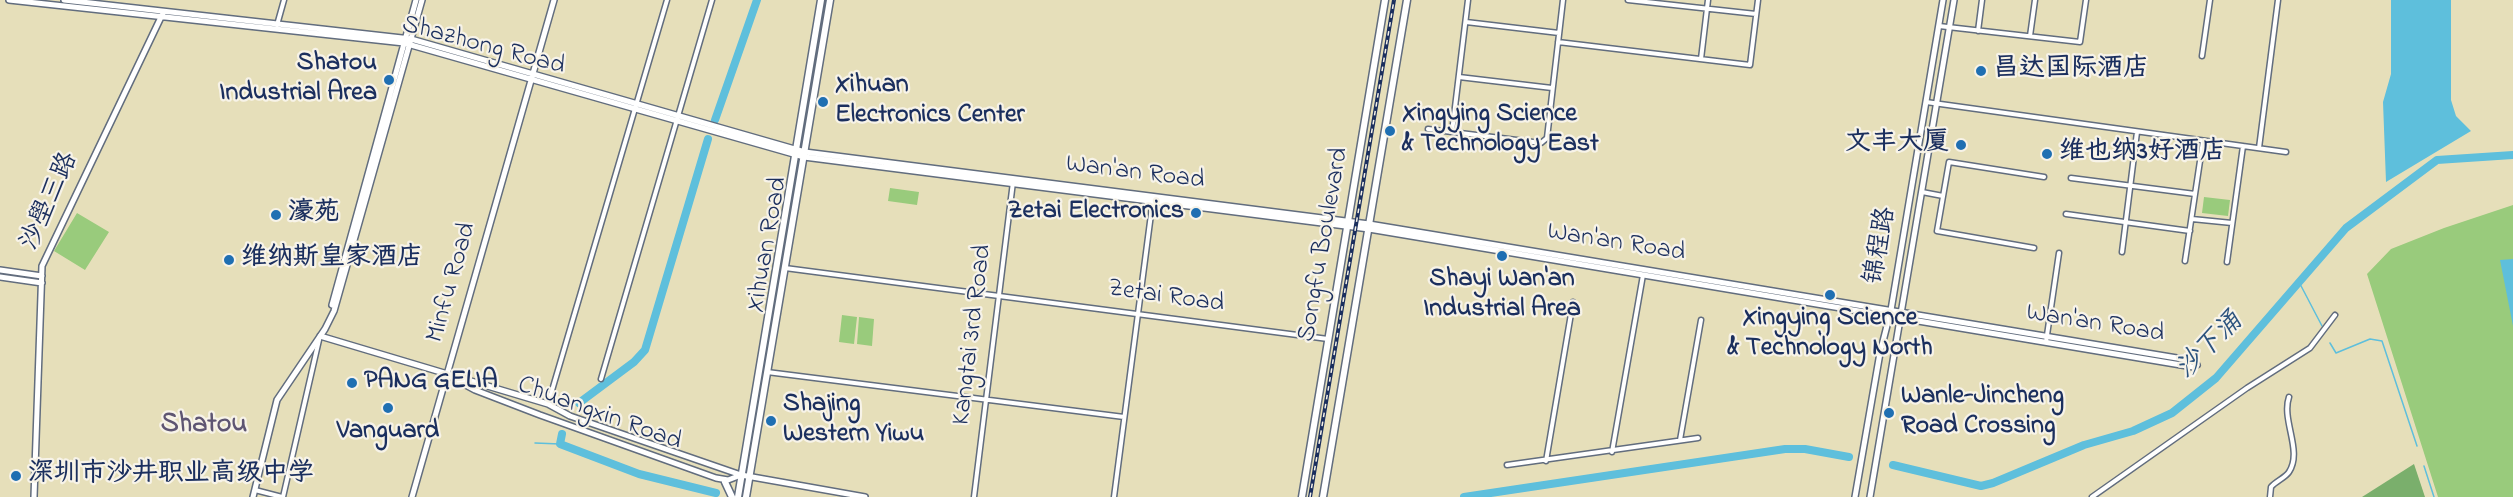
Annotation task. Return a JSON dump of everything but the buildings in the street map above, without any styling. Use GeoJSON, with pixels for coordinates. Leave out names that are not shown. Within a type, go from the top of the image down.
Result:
{"type":"FeatureCollection","features":[{"type":"Feature","properties":{"kind":"main road","name":"Xihuan Road"},"geometry":{"type":"LineString","coordinates":[[738,497],[821,0]]}},
{"type":"Feature","properties":{"kind":"main road","name":"Xihuan Road"},"geometry":{"type":"LineString","coordinates":[[746,497],[830,0]]}},
{"type":"Feature","properties":{"kind":"main road","name":"Songfu Boulevard"},"geometry":{"type":"LineString","coordinates":[[1302,497],[1386,0]]}},
{"type":"Feature","properties":{"kind":"main road","name":"Songfu Boulevard"},"geometry":{"type":"LineString","coordinates":[[1323,497],[1407,0]]}},
{"type":"Feature","properties":{"kind":"main road"},"geometry":{"type":"LineString","coordinates":[[725,482],[732,497]]}},
{"type":"Feature","properties":{"kind":"street","name":"Shazhong Road"},"geometry":{"type":"LineString","coordinates":[[9,0],[163,13]]}},
{"type":"Feature","properties":{"kind":"street","name":"Shazhong Road"},"geometry":{"type":"LineString","coordinates":[[64,0],[407,41],[796,152]]}},
{"type":"Feature","properties":{"kind":"street"},"geometry":{"type":"LineString","coordinates":[[277,26],[284,0]]}},
{"type":"Feature","properties":{"kind":"street"},"geometry":{"type":"LineString","coordinates":[[251,497],[255,490],[278,400],[320,336],[334,310],[416,0]]}},
{"type":"Feature","properties":{"kind":"street"},"geometry":{"type":"LineString","coordinates":[[251,497],[274,399],[322,327],[330,309],[407,41],[422,0]]}},
{"type":"Feature","properties":{"kind":"street","name":"Minfu Road"},"geometry":{"type":"LineString","coordinates":[[412,497],[554,0]]}},
{"type":"Feature","properties":{"kind":"street"},"geometry":{"type":"LineString","coordinates":[[548,404],[667,0]]}},
{"type":"Feature","properties":{"kind":"street"},"geometry":{"type":"LineString","coordinates":[[601,379],[712,0]]}},
{"type":"Feature","properties":{"kind":"street"},"geometry":{"type":"LineString","coordinates":[[1452,132],[1468,0]]}},
{"type":"Feature","properties":{"kind":"street"},"geometry":{"type":"LineString","coordinates":[[1428,129],[1541,143],[1547,138],[1563,0]]}},
{"type":"Feature","properties":{"kind":"street"},"geometry":{"type":"LineString","coordinates":[[1628,0],[1756,14]]}},
{"type":"Feature","properties":{"kind":"street"},"geometry":{"type":"LineString","coordinates":[[1701,59],[1708,0]]}},
{"type":"Feature","properties":{"kind":"street"},"geometry":{"type":"LineString","coordinates":[[1558,42],[1750,65],[1758,0]]}},
{"type":"Feature","properties":{"kind":"street","name":"锦程路"},"geometry":{"type":"LineString","coordinates":[[1855,497],[1880,353],[1890,313],[1943,0]]}},
{"type":"Feature","properties":{"kind":"street","name":"锦程路"},"geometry":{"type":"LineString","coordinates":[[1870,497],[1954,0]]}},
{"type":"Feature","properties":{"kind":"street"},"geometry":{"type":"LineString","coordinates":[[1978,31],[1982,0]]}},
{"type":"Feature","properties":{"kind":"street"},"geometry":{"type":"LineString","coordinates":[[2030,36],[2035,0]]}},
{"type":"Feature","properties":{"kind":"street"},"geometry":{"type":"LineString","coordinates":[[1939,26],[2080,42],[2086,0]]}},
{"type":"Feature","properties":{"kind":"street"},"geometry":{"type":"LineString","coordinates":[[2202,56],[2210,0]]}},
{"type":"Feature","properties":{"kind":"street"},"geometry":{"type":"LineString","coordinates":[[2259,148],[2278,0]]}},
{"type":"Feature","properties":{"kind":"street","name":"沙壆三路"},"geometry":{"type":"LineString","coordinates":[[34,497],[44,258],[163,13]]}},
{"type":"Feature","properties":{"kind":"street"},"geometry":{"type":"LineString","coordinates":[[1466,22],[1559,33]]}},
{"type":"Feature","properties":{"kind":"street"},"geometry":{"type":"LineString","coordinates":[[1459,77],[1552,88]]}},
{"type":"Feature","properties":{"kind":"street"},"geometry":{"type":"LineString","coordinates":[[1926,102],[2286,152]]}},
{"type":"Feature","properties":{"kind":"street"},"geometry":{"type":"LineString","coordinates":[[2122,252],[2138,132]]}},
{"type":"Feature","properties":{"kind":"street"},"geometry":{"type":"LineString","coordinates":[[2186,261],[2203,141]]}},
{"type":"Feature","properties":{"kind":"street"},"geometry":{"type":"LineString","coordinates":[[2227,262],[2242,146]]}},
{"type":"Feature","properties":{"kind":"street","name":"Wan'an Road"},"geometry":{"type":"LineString","coordinates":[[796,152],[1369,227],[1890,313],[2193,367],[2197,365],[2195,361],[2046,340]]}},
{"type":"Feature","properties":{"kind":"street"},"geometry":{"type":"LineString","coordinates":[[2034,248],[1937,231],[1949,162],[2044,177]]}},
{"type":"Feature","properties":{"kind":"street"},"geometry":{"type":"LineString","coordinates":[[2071,178],[2195,194]]}},
{"type":"Feature","properties":{"kind":"street","name":"Kangtai 3rd Road"},"geometry":{"type":"LineString","coordinates":[[974,497],[1013,181]]}},
{"type":"Feature","properties":{"kind":"street"},"geometry":{"type":"LineString","coordinates":[[1922,192],[1943,196]]}},
{"type":"Feature","properties":{"kind":"street"},"geometry":{"type":"LineString","coordinates":[[1114,497],[1140,313],[1153,198]]}},
{"type":"Feature","properties":{"kind":"street"},"geometry":{"type":"LineString","coordinates":[[2066,214],[2190,231]]}},
{"type":"Feature","properties":{"kind":"street"},"geometry":{"type":"LineString","coordinates":[[2192,219],[2232,223]]}},
{"type":"Feature","properties":{"kind":"street"},"geometry":{"type":"LineString","coordinates":[[2046,340],[2059,253]]}},
{"type":"Feature","properties":{"kind":"street","name":"Zetai Road"},"geometry":{"type":"LineString","coordinates":[[784,268],[1329,339]]}},
{"type":"Feature","properties":{"kind":"street"},"geometry":{"type":"LineString","coordinates":[[0,270],[42,276]]}},
{"type":"Feature","properties":{"kind":"street"},"geometry":{"type":"LineString","coordinates":[[1612,452],[1643,272]]}},
{"type":"Feature","properties":{"kind":"street"},"geometry":{"type":"LineString","coordinates":[[0,277],[42,283]]}},
{"type":"Feature","properties":{"kind":"street"},"geometry":{"type":"LineString","coordinates":[[1546,461],[1573,302]]}},
{"type":"Feature","properties":{"kind":"street"},"geometry":{"type":"LineString","coordinates":[[2092,497],[2247,388],[2294,359],[2316,341],[2335,315]]}},
{"type":"Feature","properties":{"kind":"street"},"geometry":{"type":"LineString","coordinates":[[1680,441],[1701,320]]}},
{"type":"Feature","properties":{"kind":"street"},"geometry":{"type":"LineString","coordinates":[[255,490],[282,497],[320,336]]}},
{"type":"Feature","properties":{"kind":"street","name":"Chuangxin Road"},"geometry":{"type":"LineString","coordinates":[[320,336],[548,404],[570,416],[741,475],[866,497]]}},
{"type":"Feature","properties":{"kind":"street"},"geometry":{"type":"LineString","coordinates":[[767,372],[1124,417]]}},
{"type":"Feature","properties":{"kind":"street","name":"Chuangxin Road"},"geometry":{"type":"LineString","coordinates":[[448,373],[475,390],[716,478],[728,480],[741,475]]}},
{"type":"Feature","properties":{"kind":"street"},"geometry":{"type":"LineString","coordinates":[[2270,497],[2271,487],[2286,476],[2292,465],[2293,453],[2285,408],[2289,397]]}},
{"type":"Feature","properties":{"kind":"street"},"geometry":{"type":"LineString","coordinates":[[1507,465],[1612,452],[1698,438]]}},
{"type":"Feature","properties":{"kind":"green space"},"geometry":{"type":"Polygon","coordinates":[[[890,188],[919,192],[917,205],[888,201],[890,188]]]}},
{"type":"Feature","properties":{"kind":"green space"},"geometry":{"type":"Polygon","coordinates":[[[2204,197],[2230,200],[2228,216],[2202,213],[2204,197]]]}},
{"type":"Feature","properties":{"kind":"green space"},"geometry":{"type":"Polygon","coordinates":[[[2513,205],[2513,497],[2438,497],[2367,274],[2391,249],[2513,205]]]}},
{"type":"Feature","properties":{"kind":"green space"},"geometry":{"type":"Polygon","coordinates":[[[77,213],[109,232],[85,270],[54,251],[77,213]]]}},
{"type":"Feature","properties":{"kind":"green space"},"geometry":{"type":"Polygon","coordinates":[[[842,315],[857,317],[854,344],[839,342],[842,315]]]}},
{"type":"Feature","properties":{"kind":"green space"},"geometry":{"type":"Polygon","coordinates":[[[859,317],[874,319],[872,346],[857,344],[859,317]]]}},
{"type":"Feature","properties":{"kind":"green space"},"geometry":{"type":"Polygon","coordinates":[[[2414,464],[2425,497],[2362,497],[2414,464]]]}},
{"type":"Feature","properties":{"kind":"water"},"geometry":{"type":"Polygon","coordinates":[[[2391,0],[2451,0],[2451,100],[2456,116],[2471,131],[2386,182],[2383,102],[2391,74],[2391,0]]]}},
{"type":"Feature","properties":{"kind":"water"},"geometry":{"type":"Polygon","coordinates":[[[2513,259],[2513,326],[2500,260],[2513,259]]]}},
{"type":"Feature","properties":{"kind":"waterway"},"geometry":{"type":"LineString","coordinates":[[715,120],[757,0]]}},
{"type":"Feature","properties":{"kind":"waterway"},"geometry":{"type":"LineString","coordinates":[[579,403],[634,362],[645,350],[708,139]]}},
{"type":"Feature","properties":{"kind":"waterway","name":"沙下涌"},"geometry":{"type":"LineString","coordinates":[[1893,465],[1981,486],[2084,445],[2133,431],[2172,413],[2216,378],[2346,228],[2437,160],[2513,155]]}},
{"type":"Feature","properties":{"kind":"waterway"},"geometry":{"type":"LineString","coordinates":[[2299,282],[2322,326]]}},
{"type":"Feature","properties":{"kind":"waterway"},"geometry":{"type":"LineString","coordinates":[[2330,343],[2336,353],[2370,339],[2382,341],[2417,446]]}},
{"type":"Feature","properties":{"kind":"waterway"},"geometry":{"type":"LineString","coordinates":[[562,434],[560,444],[639,474],[716,493]]}},
{"type":"Feature","properties":{"kind":"waterway"},"geometry":{"type":"LineString","coordinates":[[535,443],[560,444]]}},
{"type":"Feature","properties":{"kind":"waterway"},"geometry":{"type":"LineString","coordinates":[[1464,497],[1785,449],[1805,449],[1849,457]]}},
{"type":"Feature","properties":{"kind":"waterway"},"geometry":{"type":"LineString","coordinates":[[2424,466],[2434,497]]}},
{"type":"Feature","properties":{"kind":"railway"},"geometry":{"type":"LineString","coordinates":[[1310,497],[1394,0]]}},
{"type":"Feature","properties":{"kind":"place","name":"昌达国际酒店"},"geometry":{"type":"Point","coordinates":[1981,71]}},
{"type":"Feature","properties":{"kind":"place","name":"Shatou Industrial Area"},"geometry":{"type":"Point","coordinates":[389,80]}},
{"type":"Feature","properties":{"kind":"place","name":"Xihuan Electronics Center"},"geometry":{"type":"Point","coordinates":[823,102]}},
{"type":"Feature","properties":{"kind":"place","name":"Xingying Science & Technology East"},"geometry":{"type":"Point","coordinates":[1390,131]}},
{"type":"Feature","properties":{"kind":"place","name":"文丰大厦"},"geometry":{"type":"Point","coordinates":[1961,145]}},
{"type":"Feature","properties":{"kind":"place","name":"维也纳3好酒店"},"geometry":{"type":"Point","coordinates":[2047,154]}},
{"type":"Feature","properties":{"kind":"place","name":"Zetai Electronics"},"geometry":{"type":"Point","coordinates":[1196,213]}},
{"type":"Feature","properties":{"kind":"place","name":"濠苑"},"geometry":{"type":"Point","coordinates":[276,215]}},
{"type":"Feature","properties":{"kind":"place","name":"Shayi Wan'an Industrial Area"},"geometry":{"type":"Point","coordinates":[1502,256]}},
{"type":"Feature","properties":{"kind":"place","name":"维纳斯皇家酒店"},"geometry":{"type":"Point","coordinates":[229,260]}},
{"type":"Feature","properties":{"kind":"place","name":"Xingying Science & Technology North"},"geometry":{"type":"Point","coordinates":[1830,295]}},
{"type":"Feature","properties":{"kind":"place","name":"PANG GELIA"},"geometry":{"type":"Point","coordinates":[352,383]}},
{"type":"Feature","properties":{"kind":"place","name":"Vanguard"},"geometry":{"type":"Point","coordinates":[388,408]}},
{"type":"Feature","properties":{"kind":"place","name":"Wanle-Jincheng Road Crossing"},"geometry":{"type":"Point","coordinates":[1889,413]}},
{"type":"Feature","properties":{"kind":"place","name":"Shajing Western Yiwu"},"geometry":{"type":"Point","coordinates":[771,421]}},
{"type":"Feature","properties":{"kind":"place","name":"深圳市沙井职业高级中学"},"geometry":{"type":"Point","coordinates":[16,476]}},
{"type":"Feature","properties":{"kind":"district","name":"Shatou"},"geometry":{"type":"Point","coordinates":[204,426]}}]}
